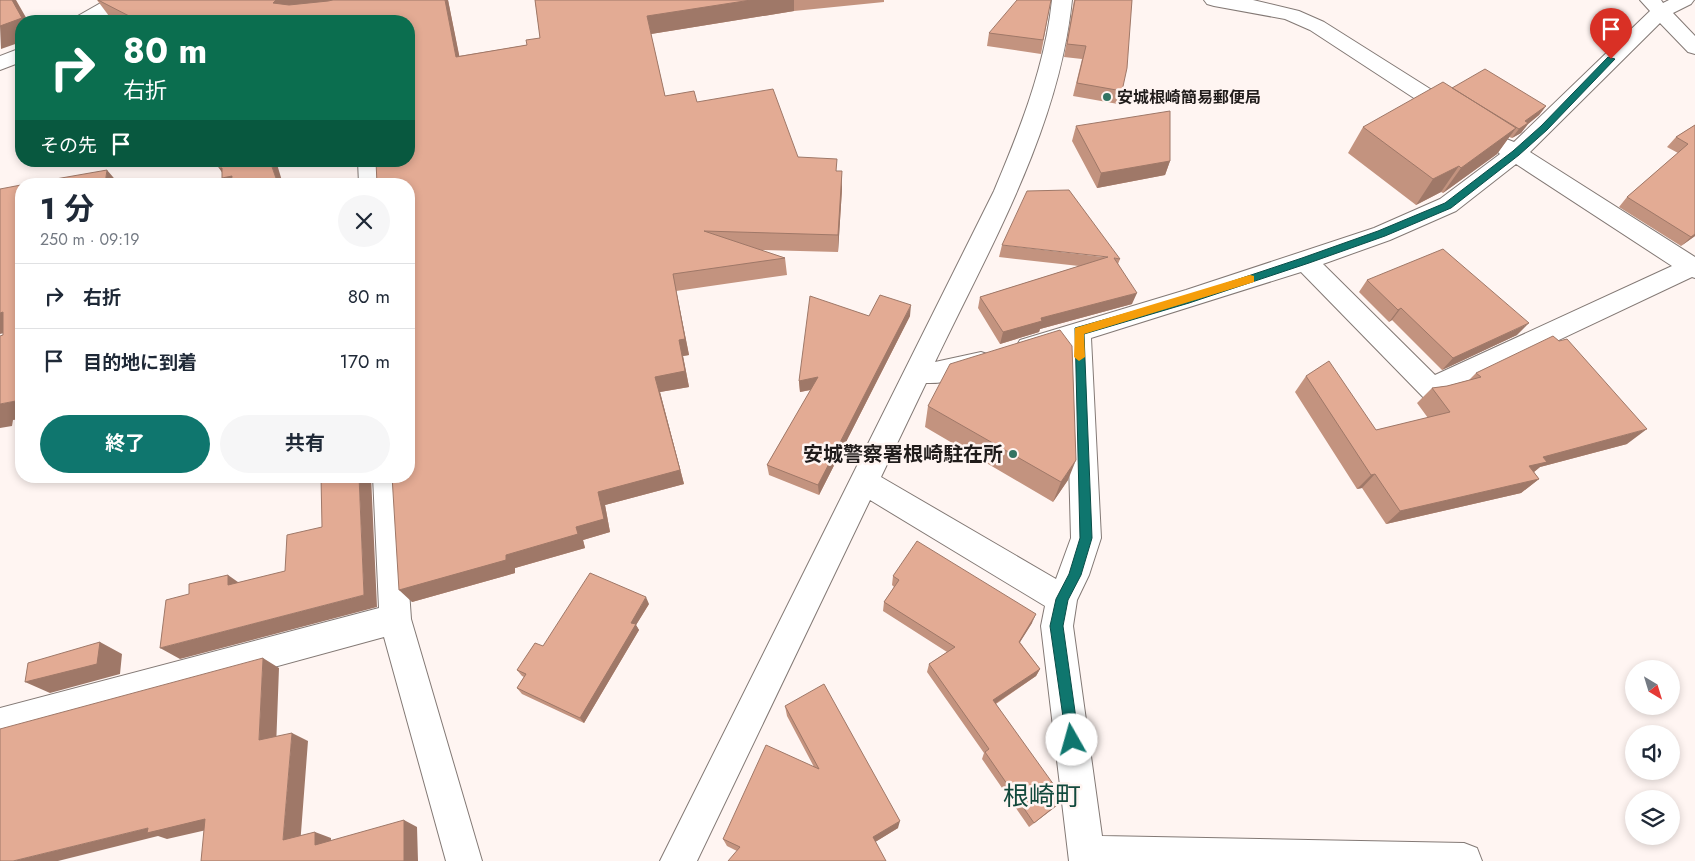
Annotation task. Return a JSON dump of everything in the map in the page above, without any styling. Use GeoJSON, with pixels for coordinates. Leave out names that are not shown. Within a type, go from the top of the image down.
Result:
{"type":"FeatureCollection","features":[{"type":"Feature","properties":{"kind":"street"},"geometry":{"type":"LineString","coordinates":[[94,15],[120,0]]}},
{"type":"Feature","properties":{"kind":"street"},"geometry":{"type":"LineString","coordinates":[[678,861],[987,228],[1020,154],[1057,37],[1062,0]]}},
{"type":"Feature","properties":{"kind":"street"},"geometry":{"type":"LineString","coordinates":[[1214,0],[1254,6],[1292,15],[1318,26],[1693,268]]}},
{"type":"Feature","properties":{"kind":"street"},"geometry":{"type":"LineString","coordinates":[[917,371],[933,374],[946,373],[1078,331],[1189,299],[1382,234],[1448,205],[1516,153],[1544,128],[1655,6],[1684,0]]}},
{"type":"Feature","properties":{"kind":"street"},"geometry":{"type":"LineString","coordinates":[[1655,6],[1695,48]]}},
{"type":"Feature","properties":{"kind":"street"},"geometry":{"type":"LineString","coordinates":[[0,64],[15,57]]}},
{"type":"Feature","properties":{"kind":"street"},"geometry":{"type":"LineString","coordinates":[[0,76],[15,75]]}},
{"type":"Feature","properties":{"kind":"street"},"geometry":{"type":"LineString","coordinates":[[1305,261],[1432,389],[1693,268]]}},
{"type":"Feature","properties":{"kind":"street"},"geometry":{"type":"LineString","coordinates":[[1078,331],[1086,538],[1074,575],[1062,599],[1057,626],[1087,858],[1464,861]]}},
{"type":"Feature","properties":{"kind":"street"},"geometry":{"type":"LineString","coordinates":[[864,482],[1062,599]]}},
{"type":"Feature","properties":{"kind":"street"},"geometry":{"type":"LineString","coordinates":[[387,483],[395,619],[464,861]]}},
{"type":"Feature","properties":{"kind":"street"},"geometry":{"type":"LineString","coordinates":[[0,725],[395,619]]}},
{"type":"Feature","properties":{"kind":"building"},"geometry":{"type":"Polygon","coordinates":[[[0,0],[12,0],[20,15],[15,15],[15,21],[0,26],[0,0]]]}},
{"type":"Feature","properties":{"kind":"building"},"geometry":{"type":"Polygon","coordinates":[[[98,0],[276,0],[273,3],[289,5],[333,0],[445,0],[456,57],[527,45],[526,40],[540,38],[535,0],[751,0],[647,16],[665,96],[694,91],[697,102],[773,89],[798,157],[837,159],[836,171],[842,171],[838,235],[704,231],[785,258],[673,274],[685,339],[679,340],[685,371],[655,377],[680,470],[598,492],[604,519],[576,527],[578,534],[506,555],[506,560],[399,590],[392,483],[415,483],[415,178],[377,178],[376,167],[415,167],[415,15],[127,15],[98,0]]]}},
{"type":"Feature","properties":{"kind":"building"},"geometry":{"type":"Polygon","coordinates":[[[1017,0],[1051,0],[1043,40],[989,33],[1017,0]]]}},
{"type":"Feature","properties":{"kind":"building"},"geometry":{"type":"Polygon","coordinates":[[[1075,0],[1132,0],[1127,68],[1122,91],[1077,83],[1086,46],[1067,44],[1075,0]]]}},
{"type":"Feature","properties":{"kind":"building"},"geometry":{"type":"Polygon","coordinates":[[[1485,69],[1546,106],[1525,121],[1528,123],[1519,129],[1452,88],[1485,69]]]}},
{"type":"Feature","properties":{"kind":"building"},"geometry":{"type":"Polygon","coordinates":[[[1443,82],[1516,128],[1461,168],[1459,166],[1433,179],[1363,127],[1443,82]]]}},
{"type":"Feature","properties":{"kind":"building"},"geometry":{"type":"Polygon","coordinates":[[[1170,111],[1170,161],[1101,173],[1076,126],[1170,111]]]}},
{"type":"Feature","properties":{"kind":"building"},"geometry":{"type":"Polygon","coordinates":[[[1695,125],[1695,234],[1691,237],[1627,197],[1688,144],[1676,137],[1695,125]]]}},
{"type":"Feature","properties":{"kind":"building"},"geometry":{"type":"Polygon","coordinates":[[[272,167],[276,178],[232,178],[232,176],[222,178],[222,168],[219,168],[272,167]]]}},
{"type":"Feature","properties":{"kind":"building"},"geometry":{"type":"Polygon","coordinates":[[[107,170],[106,178],[61,178],[107,170]]]}},
{"type":"Feature","properties":{"kind":"building"},"geometry":{"type":"Polygon","coordinates":[[[15,186],[15,401],[0,404],[0,336],[3,335],[3,312],[0,313],[0,189],[15,186]]]}},
{"type":"Feature","properties":{"kind":"building"},"geometry":{"type":"Polygon","coordinates":[[[1069,190],[1120,259],[1114,258],[1137,293],[1041,318],[1042,321],[1003,332],[980,297],[1108,257],[1002,245],[1027,191],[1069,190]]]}},
{"type":"Feature","properties":{"kind":"building"},"geometry":{"type":"Polygon","coordinates":[[[1443,249],[1529,323],[1453,358],[1401,308],[1398,310],[1367,280],[1443,249]]]}},
{"type":"Feature","properties":{"kind":"building"},"geometry":{"type":"Polygon","coordinates":[[[880,295],[911,305],[818,485],[767,465],[818,377],[799,381],[810,296],[869,316],[880,295]]]}},
{"type":"Feature","properties":{"kind":"building"},"geometry":{"type":"Polygon","coordinates":[[[1060,330],[1072,346],[1076,460],[1061,482],[928,406],[950,364],[1060,330]]]}},
{"type":"Feature","properties":{"kind":"building"},"geometry":{"type":"Polygon","coordinates":[[[1553,336],[1559,341],[1567,339],[1647,429],[1543,457],[1547,462],[1529,466],[1539,479],[1400,511],[1375,474],[1371,475],[1306,376],[1329,361],[1376,430],[1450,412],[1432,388],[1481,377],[1476,373],[1553,336]]]}},
{"type":"Feature","properties":{"kind":"building"},"geometry":{"type":"Polygon","coordinates":[[[321,483],[359,483],[364,595],[160,648],[166,600],[189,594],[189,584],[228,575],[228,585],[285,571],[287,535],[322,527],[321,483]]]}},
{"type":"Feature","properties":{"kind":"building"},"geometry":{"type":"Polygon","coordinates":[[[917,541],[1036,614],[1019,642],[1040,669],[993,700],[1064,799],[1034,823],[985,752],[989,749],[929,664],[955,647],[884,602],[899,580],[893,576],[917,541]]]}},
{"type":"Feature","properties":{"kind":"building"},"geometry":{"type":"Polygon","coordinates":[[[590,573],[646,597],[631,623],[636,624],[580,718],[517,688],[526,674],[517,670],[535,643],[543,646],[590,573]]]}},
{"type":"Feature","properties":{"kind":"building"},"geometry":{"type":"Polygon","coordinates":[[[100,642],[97,664],[25,682],[28,663],[100,642]]]}},
{"type":"Feature","properties":{"kind":"building"},"geometry":{"type":"Polygon","coordinates":[[[263,658],[259,740],[292,733],[283,840],[315,832],[315,845],[404,820],[404,861],[201,861],[205,819],[147,833],[148,828],[13,861],[0,861],[0,729],[263,658]]]}},
{"type":"Feature","properties":{"kind":"building"},"geometry":{"type":"Polygon","coordinates":[[[824,684],[900,821],[873,837],[886,861],[728,861],[740,847],[723,839],[766,745],[819,769],[785,706],[824,684]]]}},
{"type":"Feature","properties":{"kind":"slow traffic"},"geometry":{"type":"LineString","coordinates":[[1079,357],[1078,331],[1250,279]]}},
{"type":"Feature","properties":{"kind":"place","name":"安城根崎簡易郵便局"},"geometry":{"type":"Point","coordinates":[1107,97]}},
{"type":"Feature","properties":{"kind":"place","name":"安城警察署根崎駐在所"},"geometry":{"type":"Point","coordinates":[1013,454]}},
{"type":"Feature","properties":{"kind":"district","name":"根崎町"},"geometry":{"type":"Point","coordinates":[1042,796]}},
{"type":"Feature","properties":{"kind":"route"},"geometry":{"type":"LineString","coordinates":[[1072,740],[1057,626],[1062,599],[1074,575],[1086,538],[1078,331],[1189,299],[1305,261],[1382,234],[1448,205],[1516,153],[1544,128],[1611,59]]}}]}
